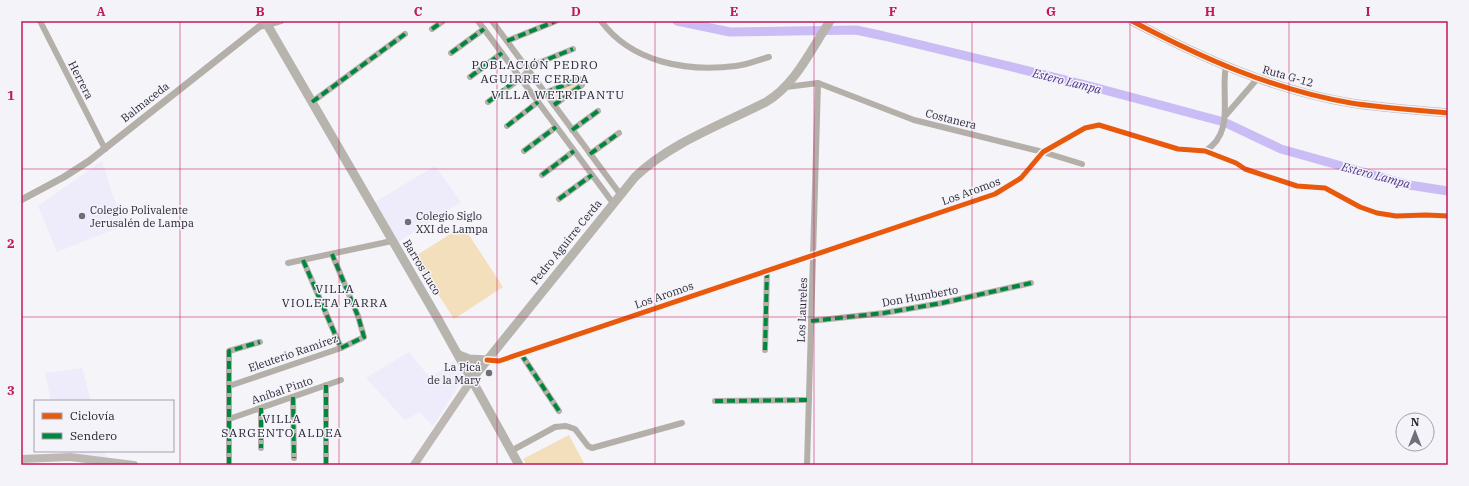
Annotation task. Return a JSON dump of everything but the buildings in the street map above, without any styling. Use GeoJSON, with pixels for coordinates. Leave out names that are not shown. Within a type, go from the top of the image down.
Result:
{"type":"FeatureCollection","features":[{"type":"Feature","properties":{"kind":"main road"},"geometry":{"type":"LineString","coordinates":[[786,87],[830,21]]}},
{"type":"Feature","properties":{"kind":"main road","name":"Ruta G-12"},"geometry":{"type":"LineString","coordinates":[[1132,21],[1179,46],[1226,66],[1258,78],[1308,93],[1351,103],[1448,113]]}},
{"type":"Feature","properties":{"kind":"main road","name":"Barros Luco"},"geometry":{"type":"LineString","coordinates":[[266,23],[459,355],[519,465]]}},
{"type":"Feature","properties":{"kind":"main road","name":"Pedro Aguirre Cerda"},"geometry":{"type":"LineString","coordinates":[[414,465],[472,379],[638,173],[659,156],[766,102],[786,87]]}},
{"type":"Feature","properties":{"kind":"main road"},"geometry":{"type":"LineString","coordinates":[[459,355],[487,360]]}},
{"type":"Feature","properties":{"kind":"main road"},"geometry":{"type":"LineString","coordinates":[[21,459],[70,457],[134,465]]}},
{"type":"Feature","properties":{"kind":"street","name":"Herrera"},"geometry":{"type":"LineString","coordinates":[[40,21],[105,149]]}},
{"type":"Feature","properties":{"kind":"street","name":"Balmaceda"},"geometry":{"type":"LineString","coordinates":[[21,200],[70,174],[105,149],[260,26],[266,23],[281,21]]}},
{"type":"Feature","properties":{"kind":"street"},"geometry":{"type":"LineString","coordinates":[[432,29],[443,21]]}},
{"type":"Feature","properties":{"kind":"street"},"geometry":{"type":"LineString","coordinates":[[478,21],[613,203]]}},
{"type":"Feature","properties":{"kind":"street"},"geometry":{"type":"LineString","coordinates":[[492,21],[620,194]]}},
{"type":"Feature","properties":{"kind":"street"},"geometry":{"type":"LineString","coordinates":[[507,41],[556,21]]}},
{"type":"Feature","properties":{"kind":"street"},"geometry":{"type":"LineString","coordinates":[[601,21],[619,42],[646,58],[668,64],[698,68],[737,66],[769,57]]}},
{"type":"Feature","properties":{"kind":"street"},"geometry":{"type":"LineString","coordinates":[[451,53],[484,29]]}},
{"type":"Feature","properties":{"kind":"street"},"geometry":{"type":"LineString","coordinates":[[312,102],[405,34]]}},
{"type":"Feature","properties":{"kind":"street"},"geometry":{"type":"LineString","coordinates":[[488,102],[520,78],[527,69],[573,48]]}},
{"type":"Feature","properties":{"kind":"street"},"geometry":{"type":"LineString","coordinates":[[470,77],[502,53]]}},
{"type":"Feature","properties":{"kind":"street"},"geometry":{"type":"LineString","coordinates":[[1226,66],[1223,86],[1226,116]]}},
{"type":"Feature","properties":{"kind":"street"},"geometry":{"type":"LineString","coordinates":[[524,84],[528,79],[534,77]]}},
{"type":"Feature","properties":{"kind":"street"},"geometry":{"type":"LineString","coordinates":[[1206,151],[1217,141],[1226,116],[1258,78]]}},
{"type":"Feature","properties":{"kind":"street"},"geometry":{"type":"LineString","coordinates":[[546,93],[579,79],[583,81],[582,85],[554,105]]}},
{"type":"Feature","properties":{"kind":"street"},"geometry":{"type":"LineString","coordinates":[[786,87],[818,84]]}},
{"type":"Feature","properties":{"kind":"street","name":"Costanera"},"geometry":{"type":"LineString","coordinates":[[818,84],[914,120],[1043,152],[1082,164]]}},
{"type":"Feature","properties":{"kind":"street","name":"Los Laureles"},"geometry":{"type":"LineString","coordinates":[[807,465],[806,400],[811,321],[818,84]]}},
{"type":"Feature","properties":{"kind":"street"},"geometry":{"type":"LineString","coordinates":[[507,126],[538,102]]}},
{"type":"Feature","properties":{"kind":"street"},"geometry":{"type":"LineString","coordinates":[[572,130],[598,111]]}},
{"type":"Feature","properties":{"kind":"street","name":"Los Aromos"},"geometry":{"type":"LineString","coordinates":[[487,360],[497,362],[995,194],[1021,178],[1043,152],[1084,128],[1099,125],[1178,149],[1206,151],[1236,163],[1244,169],[1297,186],[1325,188],[1360,207],[1378,213],[1396,216],[1448,216]]}},
{"type":"Feature","properties":{"kind":"street"},"geometry":{"type":"LineString","coordinates":[[524,151],[556,127]]}},
{"type":"Feature","properties":{"kind":"street"},"geometry":{"type":"LineString","coordinates":[[590,154],[619,133]]}},
{"type":"Feature","properties":{"kind":"street"},"geometry":{"type":"LineString","coordinates":[[542,175],[574,151]]}},
{"type":"Feature","properties":{"kind":"street"},"geometry":{"type":"LineString","coordinates":[[560,199],[594,177],[604,173]]}},
{"type":"Feature","properties":{"kind":"street"},"geometry":{"type":"LineString","coordinates":[[288,263],[392,241]]}},
{"type":"Feature","properties":{"kind":"street","name":"Eleuterio Ramírez"},"geometry":{"type":"LineString","coordinates":[[229,386],[341,348],[364,337],[358,316],[332,254]]}},
{"type":"Feature","properties":{"kind":"street"},"geometry":{"type":"LineString","coordinates":[[303,260],[341,348]]}},
{"type":"Feature","properties":{"kind":"street"},"geometry":{"type":"LineString","coordinates":[[765,350],[767,271]]}},
{"type":"Feature","properties":{"kind":"street","name":"Don Humberto"},"geometry":{"type":"LineString","coordinates":[[811,321],[884,313],[942,303],[1031,283]]}},
{"type":"Feature","properties":{"kind":"street"},"geometry":{"type":"LineString","coordinates":[[229,465],[229,351],[260,342]]}},
{"type":"Feature","properties":{"kind":"street"},"geometry":{"type":"LineString","coordinates":[[521,354],[559,411]]}},
{"type":"Feature","properties":{"kind":"street","name":"Aníbal Pinto"},"geometry":{"type":"LineString","coordinates":[[229,418],[341,380]]}},
{"type":"Feature","properties":{"kind":"street"},"geometry":{"type":"LineString","coordinates":[[326,385],[326,465]]}},
{"type":"Feature","properties":{"kind":"street"},"geometry":{"type":"LineString","coordinates":[[293,397],[294,458]]}},
{"type":"Feature","properties":{"kind":"street"},"geometry":{"type":"LineString","coordinates":[[715,401],[806,400]]}},
{"type":"Feature","properties":{"kind":"street"},"geometry":{"type":"LineString","coordinates":[[261,408],[261,448]]}},
{"type":"Feature","properties":{"kind":"street"},"geometry":{"type":"LineString","coordinates":[[511,451],[553,428],[562,426],[577,430],[588,446],[592,448],[682,423]]}},
{"type":"Feature","properties":{"kind":"shaded area"},"geometry":{"type":"Polygon","coordinates":[[[578,82],[580,84],[556,102],[550,93],[578,82]]]}},
{"type":"Feature","properties":{"kind":"shaded area","name":"Colegio Polivalente Jerusalén de Lampa"},"geometry":{"type":"Polygon","coordinates":[[[102,161],[112,193],[125,225],[57,252],[38,206],[102,161]]]}},
{"type":"Feature","properties":{"kind":"shaded area","name":"Colegio Siglo XXI de Lampa"},"geometry":{"type":"Polygon","coordinates":[[[435,166],[461,202],[398,242],[375,202],[435,166]]]}},
{"type":"Feature","properties":{"kind":"shaded area"},"geometry":{"type":"Polygon","coordinates":[[[463,226],[503,287],[454,319],[414,257],[463,226]]]}},
{"type":"Feature","properties":{"kind":"shaded area"},"geometry":{"type":"Polygon","coordinates":[[[409,352],[430,378],[455,360],[463,378],[433,426],[420,412],[405,420],[366,378],[409,352]]]}},
{"type":"Feature","properties":{"kind":"shaded area"},"geometry":{"type":"Polygon","coordinates":[[[82,368],[91,400],[51,400],[45,373],[82,368]]]}},
{"type":"Feature","properties":{"kind":"shaded area"},"geometry":{"type":"Polygon","coordinates":[[[569,435],[585,465],[527,465],[523,459],[569,435]]]}},
{"type":"Feature","properties":{"kind":"shaded area"},"geometry":{"type":"Polygon","coordinates":[[[105,452],[105,457],[62,453],[105,452]]]}},
{"type":"Feature","properties":{"kind":"waterway","name":"Estero Lampa"},"geometry":{"type":"LineString","coordinates":[[677,21],[730,32],[856,30],[884,36],[1082,84],[1224,122],[1281,149],[1409,185],[1448,191]]}},
{"type":"Feature","properties":{"kind":"marked path"},"geometry":{"type":"LineString","coordinates":[[432,29],[443,21]]}},
{"type":"Feature","properties":{"kind":"marked path"},"geometry":{"type":"LineString","coordinates":[[507,41],[556,21]]}},
{"type":"Feature","properties":{"kind":"marked path"},"geometry":{"type":"LineString","coordinates":[[451,53],[484,29]]}},
{"type":"Feature","properties":{"kind":"marked path"},"geometry":{"type":"LineString","coordinates":[[312,102],[405,34]]}},
{"type":"Feature","properties":{"kind":"marked path"},"geometry":{"type":"LineString","coordinates":[[526,68],[573,49]]}},
{"type":"Feature","properties":{"kind":"marked path"},"geometry":{"type":"LineString","coordinates":[[470,77],[502,53]]}},
{"type":"Feature","properties":{"kind":"marked path"},"geometry":{"type":"LineString","coordinates":[[488,102],[520,77]]}},
{"type":"Feature","properties":{"kind":"marked path"},"geometry":{"type":"LineString","coordinates":[[545,93],[579,79],[583,81],[582,85],[554,105]]}},
{"type":"Feature","properties":{"kind":"marked path"},"geometry":{"type":"LineString","coordinates":[[507,126],[538,102]]}},
{"type":"Feature","properties":{"kind":"marked path"},"geometry":{"type":"LineString","coordinates":[[572,130],[598,111]]}},
{"type":"Feature","properties":{"kind":"marked path"},"geometry":{"type":"LineString","coordinates":[[524,151],[556,127]]}},
{"type":"Feature","properties":{"kind":"marked path"},"geometry":{"type":"LineString","coordinates":[[590,154],[619,133]]}},
{"type":"Feature","properties":{"kind":"marked path"},"geometry":{"type":"LineString","coordinates":[[542,175],[574,151]]}},
{"type":"Feature","properties":{"kind":"marked path"},"geometry":{"type":"LineString","coordinates":[[559,199],[592,175]]}},
{"type":"Feature","properties":{"kind":"marked path"},"geometry":{"type":"LineString","coordinates":[[303,260],[341,348],[364,337],[358,316],[332,254]]}},
{"type":"Feature","properties":{"kind":"marked path"},"geometry":{"type":"LineString","coordinates":[[765,350],[767,271]]}},
{"type":"Feature","properties":{"kind":"marked path"},"geometry":{"type":"LineString","coordinates":[[811,321],[884,313],[942,303],[1031,283]]}},
{"type":"Feature","properties":{"kind":"marked path"},"geometry":{"type":"LineString","coordinates":[[229,465],[229,351],[260,342]]}},
{"type":"Feature","properties":{"kind":"marked path"},"geometry":{"type":"LineString","coordinates":[[521,354],[559,411]]}},
{"type":"Feature","properties":{"kind":"marked path"},"geometry":{"type":"LineString","coordinates":[[326,385],[326,465]]}},
{"type":"Feature","properties":{"kind":"marked path"},"geometry":{"type":"LineString","coordinates":[[293,397],[294,458]]}},
{"type":"Feature","properties":{"kind":"marked path"},"geometry":{"type":"LineString","coordinates":[[715,401],[809,400]]}},
{"type":"Feature","properties":{"kind":"marked path"},"geometry":{"type":"LineString","coordinates":[[261,408],[261,448]]}},
{"type":"Feature","properties":{"kind":"cycle path"},"geometry":{"type":"LineString","coordinates":[[1132,21],[1211,60],[1294,90],[1351,103],[1387,108],[1448,113]]}},
{"type":"Feature","properties":{"kind":"cycle path"},"geometry":{"type":"LineString","coordinates":[[487,360],[499,361],[995,194],[1021,178],[1043,152],[1085,128],[1099,125],[1178,149],[1205,151],[1236,163],[1245,169],[1297,186],[1325,188],[1360,207],[1377,213],[1396,216],[1448,216]]}},
{"type":"Feature","properties":{"kind":"place","name":"Colegio Polivalente Jerusalén de Lampa"},"geometry":{"type":"Point","coordinates":[82,216]}},
{"type":"Feature","properties":{"kind":"place","name":"Colegio Siglo XXI de Lampa"},"geometry":{"type":"Point","coordinates":[408,222]}},
{"type":"Feature","properties":{"kind":"place","name":"La Picá de la Mary"},"geometry":{"type":"Point","coordinates":[489,373]}},
{"type":"Feature","properties":{"kind":"district","name":"POBLACIÓN PEDRO AGUIRRE CERDA"},"geometry":{"type":"Point","coordinates":[535,71]}},
{"type":"Feature","properties":{"kind":"district","name":"VILLA WETRIPANTU"},"geometry":{"type":"Point","coordinates":[558,94]}},
{"type":"Feature","properties":{"kind":"district","name":"VILLA VIOLETA PARRA"},"geometry":{"type":"Point","coordinates":[335,295]}},
{"type":"Feature","properties":{"kind":"district","name":"VILLA SARGENTO ALDEA"},"geometry":{"type":"Point","coordinates":[282,425]}}]}
